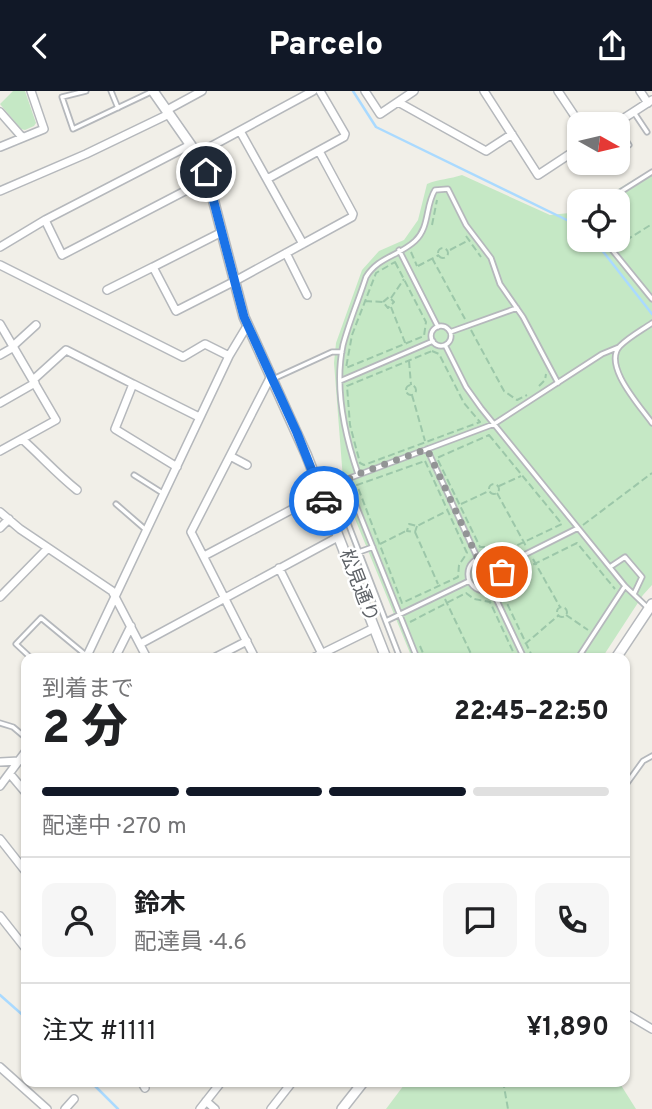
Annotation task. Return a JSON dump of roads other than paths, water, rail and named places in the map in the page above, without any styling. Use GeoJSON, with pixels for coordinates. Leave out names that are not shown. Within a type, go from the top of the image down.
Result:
{"type":"FeatureCollection","features":[{"type":"Feature","properties":{"kind":"street"},"geometry":{"type":"LineString","coordinates":[[0,147],[44,128],[31,91]]}},
{"type":"Feature","properties":{"kind":"street","name":"松見通り"},"geometry":{"type":"LineString","coordinates":[[153,91],[197,154],[208,179],[247,326],[297,433],[384,653]]}},
{"type":"Feature","properties":{"kind":"street"},"geometry":{"type":"LineString","coordinates":[[0,191],[86,154],[168,112],[202,91]]}},
{"type":"Feature","properties":{"kind":"street"},"geometry":{"type":"LineString","coordinates":[[197,154],[313,91]]}},
{"type":"Feature","properties":{"kind":"street"},"geometry":{"type":"LineString","coordinates":[[267,179],[345,137],[320,91]]}},
{"type":"Feature","properties":{"kind":"street"},"geometry":{"type":"LineString","coordinates":[[365,91],[380,114],[414,91]]}},
{"type":"Feature","properties":{"kind":"street"},"geometry":{"type":"LineString","coordinates":[[484,91],[538,175],[567,156]]}},
{"type":"Feature","properties":{"kind":"street"},"geometry":{"type":"LineString","coordinates":[[558,91],[572,112]]}},
{"type":"Feature","properties":{"kind":"street"},"geometry":{"type":"LineString","coordinates":[[630,115],[650,103],[640,91]]}},
{"type":"Feature","properties":{"kind":"street"},"geometry":{"type":"LineString","coordinates":[[398,102],[486,151],[512,134]]}},
{"type":"Feature","properties":{"kind":"street"},"geometry":{"type":"LineString","coordinates":[[0,112],[22,137]]}},
{"type":"Feature","properties":{"kind":"street"},"geometry":{"type":"LineString","coordinates":[[240,131],[303,244]]}},
{"type":"Feature","properties":{"kind":"street"},"geometry":{"type":"LineString","coordinates":[[0,247],[45,220],[190,145]]}},
{"type":"Feature","properties":{"kind":"street"},"geometry":{"type":"LineString","coordinates":[[153,267],[176,311],[352,217],[353,214],[318,151]]}},
{"type":"Feature","properties":{"kind":"street"},"geometry":{"type":"LineString","coordinates":[[45,220],[62,255],[208,179]]}},
{"type":"Feature","properties":{"kind":"street"},"geometry":{"type":"LineString","coordinates":[[107,290],[222,232]]}},
{"type":"Feature","properties":{"kind":"street"},"geometry":{"type":"LineString","coordinates":[[286,253],[307,295]]}},
{"type":"Feature","properties":{"kind":"street"},"geometry":{"type":"LineString","coordinates":[[0,265],[183,356],[205,344],[229,356]]}},
{"type":"Feature","properties":{"kind":"street"},"geometry":{"type":"LineString","coordinates":[[0,324],[55,420],[0,451]]}},
{"type":"Feature","properties":{"kind":"street"},"geometry":{"type":"LineString","coordinates":[[0,355],[13,347],[36,325]]}},
{"type":"Feature","properties":{"kind":"street"},"geometry":{"type":"LineString","coordinates":[[88,653],[199,417],[247,326]]}},
{"type":"Feature","properties":{"kind":"street"},"geometry":{"type":"LineString","coordinates":[[0,403],[34,381],[66,350],[199,417]]}},
{"type":"Feature","properties":{"kind":"street"},"geometry":{"type":"LineString","coordinates":[[253,653],[191,532],[272,378]]}},
{"type":"Feature","properties":{"kind":"street"},"geometry":{"type":"LineString","coordinates":[[133,384],[114,429],[177,467]]}},
{"type":"Feature","properties":{"kind":"street"},"geometry":{"type":"LineString","coordinates":[[22,439],[50,468],[77,490]]}},
{"type":"Feature","properties":{"kind":"street"},"geometry":{"type":"LineString","coordinates":[[230,456],[247,465]]}},
{"type":"Feature","properties":{"kind":"street"},"geometry":{"type":"LineString","coordinates":[[204,556],[321,493]]}},
{"type":"Feature","properties":{"kind":"street"},"geometry":{"type":"LineString","coordinates":[[0,512],[112,591],[143,653],[225,597],[338,537]]}},
{"type":"Feature","properties":{"kind":"street"},"geometry":{"type":"LineString","coordinates":[[0,528],[9,519]]}},
{"type":"Feature","properties":{"kind":"street"},"geometry":{"type":"LineString","coordinates":[[0,597],[48,548]]}},
{"type":"Feature","properties":{"kind":"street"},"geometry":{"type":"LineString","coordinates":[[279,568],[322,653]]}},
{"type":"Feature","properties":{"kind":"street"},"geometry":{"type":"LineString","coordinates":[[619,653],[651,606]]}},
{"type":"Feature","properties":{"kind":"street"},"geometry":{"type":"LineString","coordinates":[[118,653],[131,626]]}},
{"type":"Feature","properties":{"kind":"street"},"geometry":{"type":"LineString","coordinates":[[328,653],[374,628]]}},
{"type":"Feature","properties":{"kind":"street"},"geometry":{"type":"LineString","coordinates":[[224,653],[247,641]]}},
{"type":"Feature","properties":{"kind":"street"},"geometry":{"type":"LineString","coordinates":[[0,786],[21,758]]}},
{"type":"Feature","properties":{"kind":"street"},"geometry":{"type":"LineString","coordinates":[[0,762],[19,761]]}},
{"type":"Feature","properties":{"kind":"street"},"geometry":{"type":"LineString","coordinates":[[10,774],[21,787]]}},
{"type":"Feature","properties":{"kind":"street"},"geometry":{"type":"LineString","coordinates":[[0,839],[21,865]]}},
{"type":"Feature","properties":{"kind":"street"},"geometry":{"type":"LineString","coordinates":[[0,916],[21,943]]}},
{"type":"Feature","properties":{"kind":"street"},"geometry":{"type":"LineString","coordinates":[[630,1016],[652,1029]]}},
{"type":"Feature","properties":{"kind":"street"},"geometry":{"type":"LineString","coordinates":[[0,1067],[21,1086]]}},
{"type":"Feature","properties":{"kind":"street"},"geometry":{"type":"LineString","coordinates":[[22,1087],[47,1109]]}},
{"type":"Feature","properties":{"kind":"street"},"geometry":{"type":"LineString","coordinates":[[200,1109],[217,1087]]}},
{"type":"Feature","properties":{"kind":"street"},"geometry":{"type":"LineString","coordinates":[[271,1109],[288,1087]]}},
{"type":"Feature","properties":{"kind":"street"},"geometry":{"type":"LineString","coordinates":[[342,1109],[359,1087]]}},
{"type":"Feature","properties":{"kind":"street"},"geometry":{"type":"LineString","coordinates":[[65,1109],[74,1100]]}},
{"type":"Feature","properties":{"kind":"street"},"geometry":{"type":"LineString","coordinates":[[206,1101],[215,1109]]}},
{"type":"Feature","properties":{"kind":"lane"},"geometry":{"type":"LineString","coordinates":[[86,91],[62,97],[73,129],[153,91]]}},
{"type":"Feature","properties":{"kind":"lane"},"geometry":{"type":"LineString","coordinates":[[111,91],[118,108]]}},
{"type":"Feature","properties":{"kind":"lane"},"geometry":{"type":"LineString","coordinates":[[634,112],[647,132]]}},
{"type":"Feature","properties":{"kind":"lane"},"geometry":{"type":"LineString","coordinates":[[624,189],[652,171]]}},
{"type":"Feature","properties":{"kind":"lane"},"geometry":{"type":"LineString","coordinates":[[358,474],[342,418],[342,352],[366,277],[372,267],[414,242],[430,212],[432,194],[440,189],[448,189],[474,238],[491,258],[500,284],[517,307],[558,383]]}},
{"type":"Feature","properties":{"kind":"lane"},"geometry":{"type":"LineString","coordinates":[[399,250],[438,327]]}},
{"type":"Feature","properties":{"kind":"lane"},"geometry":{"type":"LineString","coordinates":[[614,252],[652,299]]}},
{"type":"Feature","properties":{"kind":"lane"},"geometry":{"type":"LineString","coordinates":[[450,332],[517,307]]}},
{"type":"Feature","properties":{"kind":"lane"},"geometry":{"type":"LineString","coordinates":[[415,653],[352,495],[348,483],[350,478],[427,446],[494,424],[602,354],[619,347],[652,323]]}},
{"type":"Feature","properties":{"kind":"lane"},"geometry":{"type":"LineString","coordinates":[[438,327],[445,327],[450,332],[450,340],[445,345],[438,345],[433,341],[432,333],[438,327]]}},
{"type":"Feature","properties":{"kind":"lane"},"geometry":{"type":"LineString","coordinates":[[340,381],[433,341]]}},
{"type":"Feature","properties":{"kind":"lane"},"geometry":{"type":"LineString","coordinates":[[445,345],[466,387],[494,424],[625,586],[651,606]]}},
{"type":"Feature","properties":{"kind":"lane"},"geometry":{"type":"LineString","coordinates":[[619,347],[614,357],[616,371],[652,423]]}},
{"type":"Feature","properties":{"kind":"lane"},"geometry":{"type":"LineString","coordinates":[[272,378],[331,352],[342,352]]}},
{"type":"Feature","properties":{"kind":"lane"},"geometry":{"type":"LineString","coordinates":[[427,446],[478,559]]}},
{"type":"Feature","properties":{"kind":"lane"},"geometry":{"type":"LineString","coordinates":[[134,475],[164,494]]}},
{"type":"Feature","properties":{"kind":"lane"},"geometry":{"type":"LineString","coordinates":[[325,505],[352,495]]}},
{"type":"Feature","properties":{"kind":"lane"},"geometry":{"type":"LineString","coordinates":[[339,500],[398,653]]}},
{"type":"Feature","properties":{"kind":"lane"},"geometry":{"type":"LineString","coordinates":[[116,504],[147,531]]}},
{"type":"Feature","properties":{"kind":"lane"},"geometry":{"type":"LineString","coordinates":[[500,567],[578,528]]}},
{"type":"Feature","properties":{"kind":"lane"},"geometry":{"type":"LineString","coordinates":[[359,552],[373,547]]}},
{"type":"Feature","properties":{"kind":"lane"},"geometry":{"type":"LineString","coordinates":[[488,557],[500,567],[502,578],[492,590],[476,589],[469,581],[468,571],[478,559],[488,557]]}},
{"type":"Feature","properties":{"kind":"lane"},"geometry":{"type":"LineString","coordinates":[[610,568],[625,557],[642,577],[634,594]]}},
{"type":"Feature","properties":{"kind":"lane"},"geometry":{"type":"LineString","coordinates":[[386,621],[469,581]]}},
{"type":"Feature","properties":{"kind":"lane"},"geometry":{"type":"LineString","coordinates":[[581,653],[625,586]]}},
{"type":"Feature","properties":{"kind":"lane"},"geometry":{"type":"LineString","coordinates":[[360,593],[373,587]]}},
{"type":"Feature","properties":{"kind":"lane"},"geometry":{"type":"LineString","coordinates":[[492,590],[522,653]]}},
{"type":"Feature","properties":{"kind":"lane"},"geometry":{"type":"LineString","coordinates":[[26,653],[16,644],[41,618],[81,653]]}},
{"type":"Feature","properties":{"kind":"lane"},"geometry":{"type":"LineString","coordinates":[[0,723],[13,727],[21,734]]}},
{"type":"Feature","properties":{"kind":"lane"},"geometry":{"type":"LineString","coordinates":[[630,779],[643,761],[652,756]]}},
{"type":"Feature","properties":{"kind":"waterway"},"geometry":{"type":"LineString","coordinates":[[353,91],[376,127],[567,220]]}},
{"type":"Feature","properties":{"kind":"waterway"},"geometry":{"type":"LineString","coordinates":[[603,252],[652,314]]}},
{"type":"Feature","properties":{"kind":"waterway"},"geometry":{"type":"LineString","coordinates":[[0,995],[21,1014]]}},
{"type":"Feature","properties":{"kind":"waterway"},"geometry":{"type":"LineString","coordinates":[[96,1087],[118,1109]]}}]}
